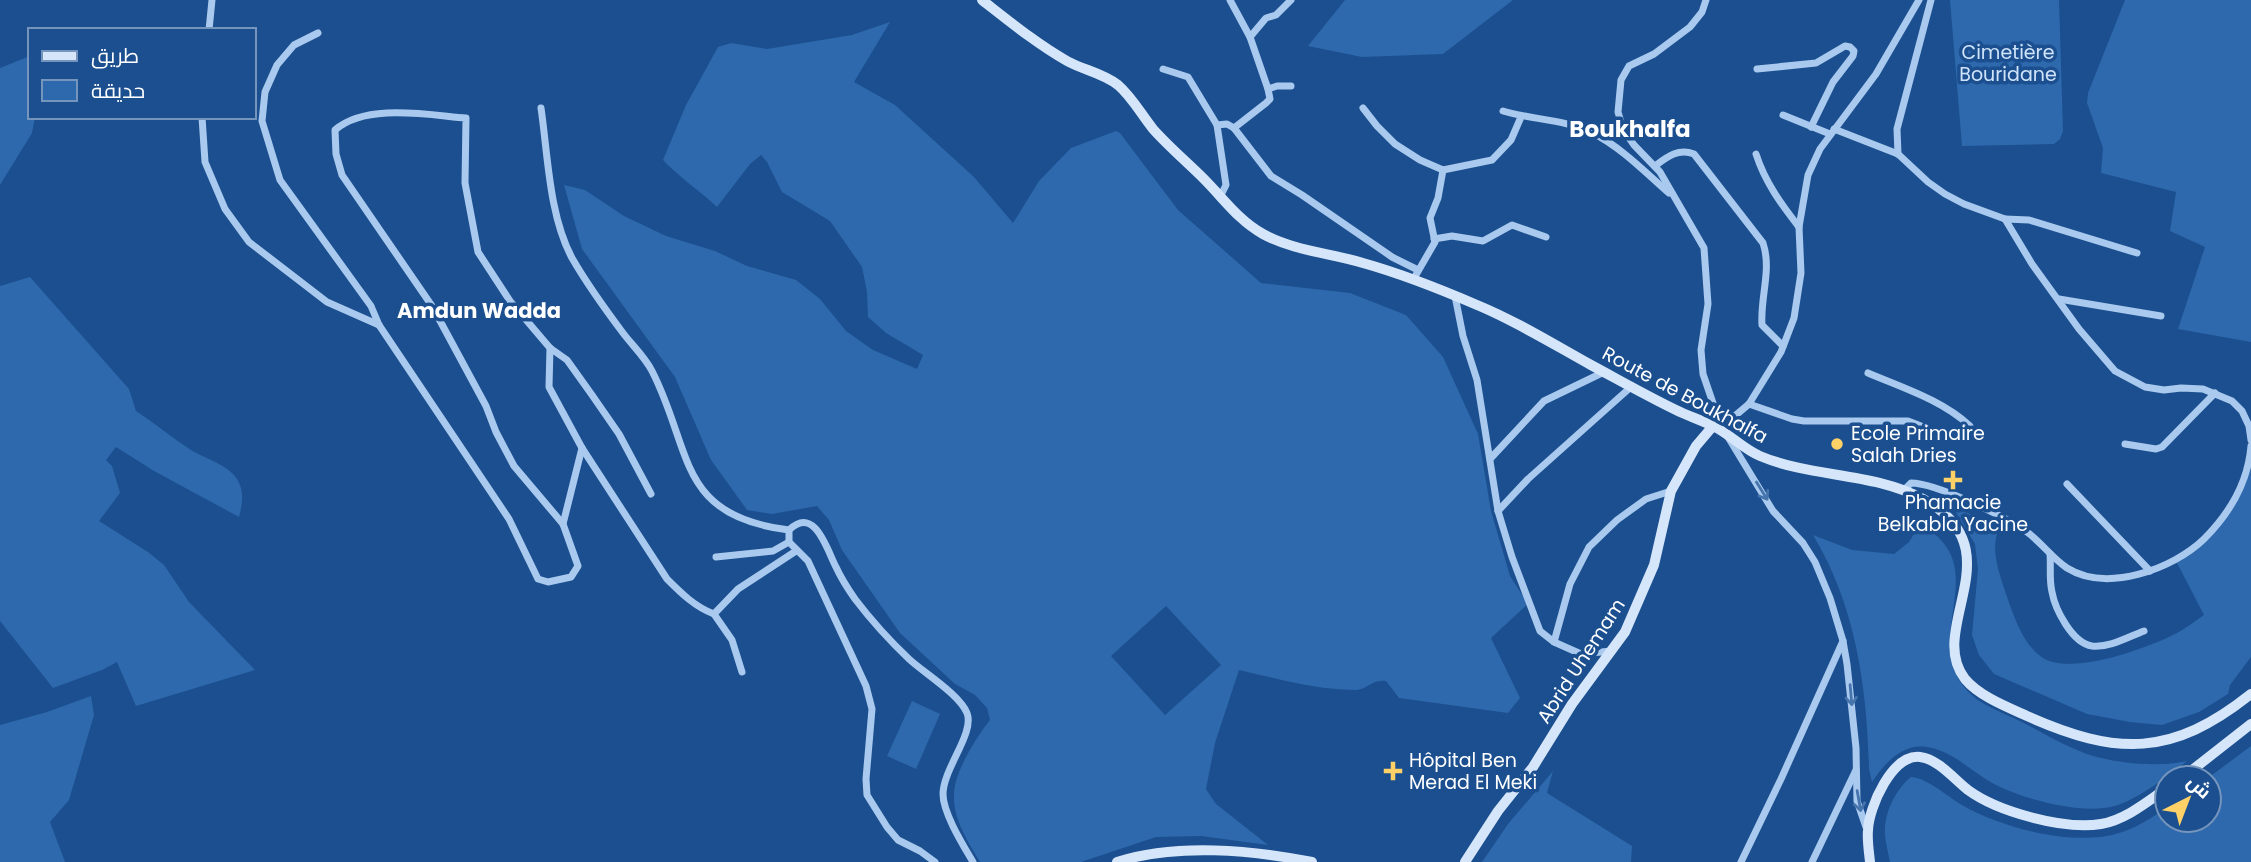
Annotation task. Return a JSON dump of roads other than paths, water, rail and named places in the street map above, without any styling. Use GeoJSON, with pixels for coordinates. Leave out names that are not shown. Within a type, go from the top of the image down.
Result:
{"type":"FeatureCollection","features":[{"type":"Feature","properties":{"kind":"main road","name":"Route de Boukhalfa"},"geometry":{"type":"LineString","coordinates":[[982,0],[1067,61],[1097,73],[1119,86],[1165,143],[1253,228],[1274,239],[1416,275],[1455,296],[1503,316],[1674,410],[1713,426],[1745,448],[1773,461],[1877,482],[1904,490],[1924,500],[1945,515],[1958,531],[1967,550],[1955,656],[1959,670],[1968,682],[1981,692],[2026,716],[2068,732],[2116,744],[2140,746],[2188,734],[2219,718],[2251,694]]}},
{"type":"Feature","properties":{"kind":"main road","name":"Abrid Uhemam"},"geometry":{"type":"LineString","coordinates":[[1465,862],[1497,811],[1534,767],[1572,704],[1625,632],[1654,565],[1671,491],[1696,446],[1713,426]]}},
{"type":"Feature","properties":{"kind":"main road"},"geometry":{"type":"LineString","coordinates":[[2200,764],[2251,724]]}},
{"type":"Feature","properties":{"kind":"main road"},"geometry":{"type":"LineString","coordinates":[[1870,862],[1867,830],[1872,808],[1883,784],[1897,767],[1909,758],[1921,757],[1933,761],[1969,790],[1997,806],[2030,817],[2102,824],[2133,811],[2153,797]]}},
{"type":"Feature","properties":{"kind":"main road"},"geometry":{"type":"LineString","coordinates":[[1117,862],[1164,851],[1190,850],[1287,857],[1312,862]]}},
{"type":"Feature","properties":{"kind":"street"},"geometry":{"type":"LineString","coordinates":[[209,28],[212,0]]}},
{"type":"Feature","properties":{"kind":"street"},"geometry":{"type":"LineString","coordinates":[[1230,0],[1250,37],[1270,99],[1234,128]]}},
{"type":"Feature","properties":{"kind":"street"},"geometry":{"type":"LineString","coordinates":[[1250,37],[1266,18],[1276,15],[1291,0]]}},
{"type":"Feature","properties":{"kind":"street"},"geometry":{"type":"LineString","coordinates":[[1706,0],[1702,12],[1690,27],[1654,54],[1629,66],[1624,72],[1619,91],[1618,112],[1623,129],[1634,145],[1655,166],[1704,248],[1708,304],[1702,362],[1703,374],[1715,409],[1713,426]]}},
{"type":"Feature","properties":{"kind":"street"},"geometry":{"type":"LineString","coordinates":[[1713,426],[1736,415],[1749,404],[1783,346],[1794,318],[1801,273],[1799,227],[1808,175],[1820,149],[1876,74],[1919,0]]}},
{"type":"Feature","properties":{"kind":"street"},"geometry":{"type":"LineString","coordinates":[[1898,154],[1897,129],[1931,0]]}},
{"type":"Feature","properties":{"kind":"street"},"geometry":{"type":"LineString","coordinates":[[318,33],[294,45],[277,65],[265,92],[262,121],[280,180],[371,306],[379,324],[509,519],[538,579],[548,582],[571,577],[577,571],[578,566],[562,524],[514,466],[486,406],[432,306],[342,175],[336,154],[335,130],[343,124],[358,117],[383,114],[466,118],[465,183],[478,252],[510,301],[550,348],[567,360],[619,434],[652,494]]}},
{"type":"Feature","properties":{"kind":"street"},"geometry":{"type":"LineString","coordinates":[[1756,69],[1815,64],[1844,46],[1854,51],[1833,82],[1811,127]]}},
{"type":"Feature","properties":{"kind":"street"},"geometry":{"type":"LineString","coordinates":[[1163,69],[1188,77],[1217,125],[1226,184],[1220,197]]}},
{"type":"Feature","properties":{"kind":"street"},"geometry":{"type":"LineString","coordinates":[[1268,89],[1291,86]]}},
{"type":"Feature","properties":{"kind":"street"},"geometry":{"type":"LineString","coordinates":[[541,108],[557,224],[572,257],[595,293],[650,367],[664,397],[687,464],[700,487],[724,512],[763,527],[789,530],[800,523],[815,527],[855,599],[909,659],[959,702],[968,715],[967,731],[945,778],[943,796],[973,862]]}},
{"type":"Feature","properties":{"kind":"street"},"geometry":{"type":"LineString","coordinates":[[1363,108],[1395,144],[1420,160],[1443,170],[1492,160],[1511,140],[1521,117]]}},
{"type":"Feature","properties":{"kind":"street"},"geometry":{"type":"LineString","coordinates":[[1503,111],[1591,132],[1626,155],[1675,199]]}},
{"type":"Feature","properties":{"kind":"street"},"geometry":{"type":"LineString","coordinates":[[1783,115],[1811,127],[1898,154],[1928,182],[1964,204],[2005,219],[2029,219],[2137,253]]}},
{"type":"Feature","properties":{"kind":"street"},"geometry":{"type":"LineString","coordinates":[[202,119],[205,162],[225,209],[249,242],[327,302],[379,324]]}},
{"type":"Feature","properties":{"kind":"street"},"geometry":{"type":"LineString","coordinates":[[1217,125],[1227,124],[1234,128],[1270,176],[1302,195],[1416,275],[1434,239],[1430,218],[1438,198],[1443,170]]}},
{"type":"Feature","properties":{"kind":"street"},"geometry":{"type":"LineString","coordinates":[[1655,166],[1676,153],[1686,151],[1694,154],[1763,243],[1768,256],[1761,311],[1762,325],[1783,346]]}},
{"type":"Feature","properties":{"kind":"street"},"geometry":{"type":"LineString","coordinates":[[1756,154],[1762,172],[1780,203],[1799,227]]}},
{"type":"Feature","properties":{"kind":"street"},"geometry":{"type":"LineString","coordinates":[[2005,219],[2032,264],[2079,329],[2115,371],[2145,387],[2164,390],[2203,389],[2232,401],[2242,411],[2249,426],[2251,440]]}},
{"type":"Feature","properties":{"kind":"street"},"geometry":{"type":"LineString","coordinates":[[1434,239],[1452,236],[1483,241],[1512,225],[1546,237]]}},
{"type":"Feature","properties":{"kind":"street"},"geometry":{"type":"LineString","coordinates":[[1455,296],[1463,336],[1477,380],[1499,511],[1512,557],[1540,631],[1554,642],[1581,654],[1611,651]]}},
{"type":"Feature","properties":{"kind":"street"},"geometry":{"type":"LineString","coordinates":[[2059,299],[2161,316]]}},
{"type":"Feature","properties":{"kind":"street"},"geometry":{"type":"LineString","coordinates":[[550,348],[550,387],[582,448],[667,579],[701,609],[714,614],[733,640],[742,673]]}},
{"type":"Feature","properties":{"kind":"street"},"geometry":{"type":"LineString","coordinates":[[1489,459],[1544,401],[1604,372]]}},
{"type":"Feature","properties":{"kind":"street"},"geometry":{"type":"LineString","coordinates":[[1749,404],[1804,421],[1908,421],[1950,434],[1970,429],[1958,415],[1868,373]]}},
{"type":"Feature","properties":{"kind":"street"},"geometry":{"type":"LineString","coordinates":[[1499,511],[1528,479],[1632,386]]}},
{"type":"Feature","properties":{"kind":"street"},"geometry":{"type":"LineString","coordinates":[[2125,444],[2156,449],[2162,447],[2215,393]]}},
{"type":"Feature","properties":{"kind":"street"},"geometry":{"type":"LineString","coordinates":[[1726,433],[1773,511],[1803,543],[1815,562],[1830,598],[1843,640],[1850,686],[1857,801],[1867,830]]}},
{"type":"Feature","properties":{"kind":"street"},"geometry":{"type":"LineString","coordinates":[[1904,490],[1911,483],[1922,483],[1968,501],[2028,533],[2067,568],[2084,575],[2129,577],[2176,561],[2213,530],[2234,501],[2247,474],[2251,446]]}},
{"type":"Feature","properties":{"kind":"street"},"geometry":{"type":"LineString","coordinates":[[562,524],[582,448]]}},
{"type":"Feature","properties":{"kind":"street"},"geometry":{"type":"LineString","coordinates":[[2067,484],[2150,570]]}},
{"type":"Feature","properties":{"kind":"street"},"geometry":{"type":"LineString","coordinates":[[1554,642],[1570,584],[1589,547],[1617,520],[1646,499],[1671,491]]}},
{"type":"Feature","properties":{"kind":"street"},"geometry":{"type":"LineString","coordinates":[[789,530],[789,542],[808,561],[866,686],[872,709],[867,795],[898,840],[935,862]]}},
{"type":"Feature","properties":{"kind":"street"},"geometry":{"type":"LineString","coordinates":[[716,557],[773,551],[789,542]]}},
{"type":"Feature","properties":{"kind":"street"},"geometry":{"type":"LineString","coordinates":[[714,614],[737,589],[796,551]]}},
{"type":"Feature","properties":{"kind":"street"},"geometry":{"type":"LineString","coordinates":[[2050,554],[2052,593],[2069,631],[2080,642],[2092,646],[2114,643],[2144,631]]}},
{"type":"Feature","properties":{"kind":"street"},"geometry":{"type":"LineString","coordinates":[[1741,862],[1843,640]]}},
{"type":"Feature","properties":{"kind":"street"},"geometry":{"type":"LineString","coordinates":[[1812,862],[1856,770]]}},
{"type":"Feature","properties":{"kind":"place","name":"Ecole Primaire Salah Dries"},"geometry":{"type":"Point","coordinates":[1837,444]}},
{"type":"Feature","properties":{"kind":"place","name":"Phamacie Belkabla Yacine"},"geometry":{"type":"Point","coordinates":[1953,480]}},
{"type":"Feature","properties":{"kind":"place","name":"Hôpital Ben Merad El Meki"},"geometry":{"type":"Point","coordinates":[1393,771]}},
{"type":"Feature","properties":{"kind":"district","name":"Boukhalfa"},"geometry":{"type":"Point","coordinates":[1630,129]}},
{"type":"Feature","properties":{"kind":"district","name":"Amdun Wadda"},"geometry":{"type":"Point","coordinates":[479,310]}},
{"type":"Feature","properties":{"kind":"park label","name":"Cimetière Bouridane"},"geometry":{"type":"Point","coordinates":[2008,63]}}]}
